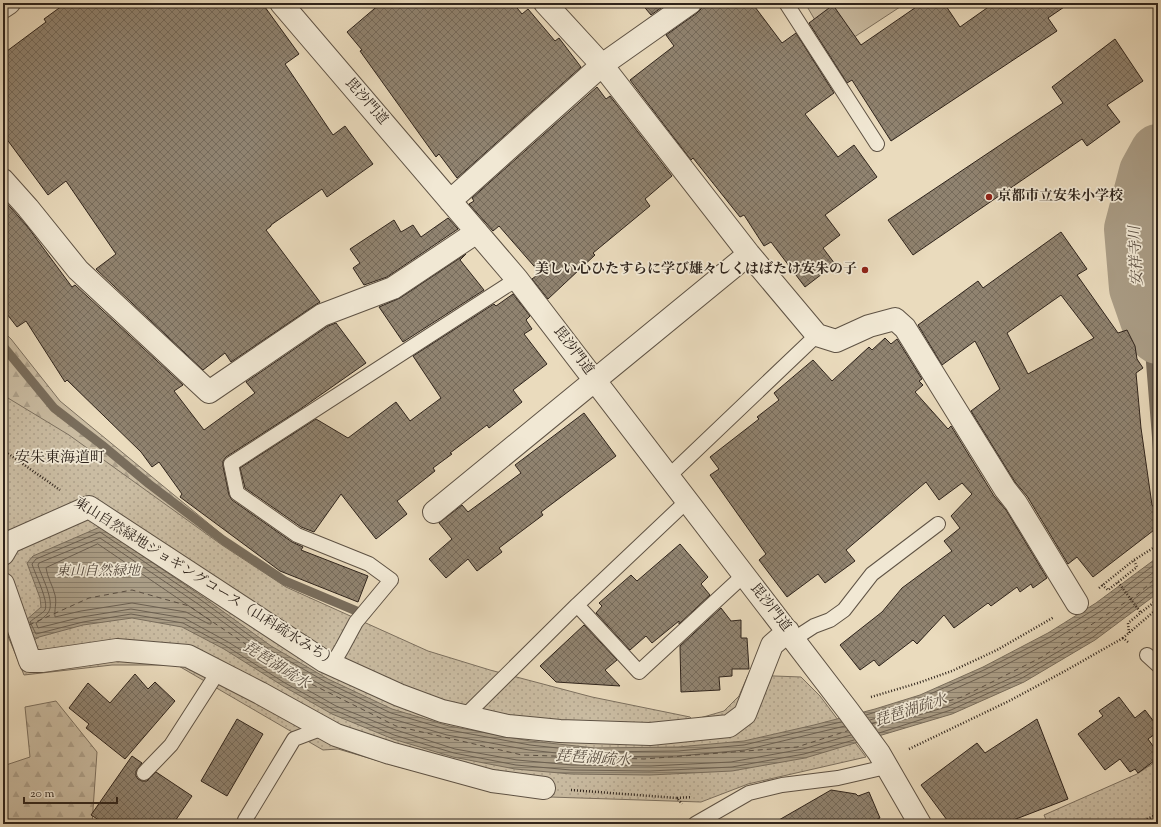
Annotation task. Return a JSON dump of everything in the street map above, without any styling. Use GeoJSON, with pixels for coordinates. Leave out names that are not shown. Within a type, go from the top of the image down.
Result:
{"type":"FeatureCollection","features":[{"type":"Feature","properties":{"kind":"street"},"geometry":{"type":"LineString","coordinates":[[3,7],[9,3]]}},
{"type":"Feature","properties":{"kind":"street","name":"毘沙門道"},"geometry":{"type":"LineString","coordinates":[[281,3],[517,279],[845,706],[883,760],[920,824]]}},
{"type":"Feature","properties":{"kind":"street"},"geometry":{"type":"LineString","coordinates":[[546,3],[602,66],[749,254],[817,335],[836,341],[869,326],[895,319],[905,328],[1004,489],[1016,503],[1077,603]]}},
{"type":"Feature","properties":{"kind":"street"},"geometry":{"type":"LineString","coordinates":[[450,200],[602,66],[690,3]]}},
{"type":"Feature","properties":{"kind":"street"},"geometry":{"type":"LineString","coordinates":[[3,180],[28,208],[78,270],[209,392],[322,315],[393,288],[478,232]]}},
{"type":"Feature","properties":{"kind":"street"},"geometry":{"type":"LineString","coordinates":[[434,512],[749,254]]}},
{"type":"Feature","properties":{"kind":"street"},"geometry":{"type":"LineString","coordinates":[[3,554],[10,542],[90,507]]}},
{"type":"Feature","properties":{"kind":"street","name":"東山自然緑地ジョギングコース（山科疏水みち）"},"geometry":{"type":"LineString","coordinates":[[90,507],[324,661],[399,695],[442,711],[508,726],[560,731],[650,734],[729,726],[745,714],[772,645],[791,635]]}},
{"type":"Feature","properties":{"kind":"street"},"geometry":{"type":"LineString","coordinates":[[3,584],[30,661],[42,661],[117,650],[188,656],[260,693],[336,735],[390,753],[492,781],[544,788]]}},
{"type":"Feature","properties":{"kind":"lane"},"geometry":{"type":"LineString","coordinates":[[786,3],[876,144]]}},
{"type":"Feature","properties":{"kind":"lane"},"geometry":{"type":"LineString","coordinates":[[332,665],[356,622],[391,580],[369,564],[296,535],[237,493],[231,464],[517,279]]}},
{"type":"Feature","properties":{"kind":"lane"},"geometry":{"type":"LineString","coordinates":[[669,476],[817,335]]}},
{"type":"Feature","properties":{"kind":"lane"},"geometry":{"type":"LineString","coordinates":[[465,716],[577,605],[687,501]]}},
{"type":"Feature","properties":{"kind":"lane"},"geometry":{"type":"LineString","coordinates":[[791,635],[830,620],[844,610],[872,574],[938,524]]}},
{"type":"Feature","properties":{"kind":"lane"},"geometry":{"type":"LineString","coordinates":[[577,605],[639,672],[744,575]]}},
{"type":"Feature","properties":{"kind":"lane"},"geometry":{"type":"LineString","coordinates":[[1147,655],[1158,665]]}},
{"type":"Feature","properties":{"kind":"lane"},"geometry":{"type":"LineString","coordinates":[[144,773],[171,745],[218,672]]}},
{"type":"Feature","properties":{"kind":"lane"},"geometry":{"type":"LineString","coordinates":[[245,820],[294,738],[323,728]]}},
{"type":"Feature","properties":{"kind":"lane"},"geometry":{"type":"LineString","coordinates":[[695,824],[749,793],[782,785],[838,778],[883,760]]}},
{"type":"Feature","properties":{"kind":"path","name":"東山自然緑地ジョギングコース（山科疏水みち）"},"geometry":{"type":"LineString","coordinates":[[3,450],[70,497],[90,507]]}},
{"type":"Feature","properties":{"kind":"path"},"geometry":{"type":"LineString","coordinates":[[845,706],[952,671],[997,650],[1077,603],[1134,560],[1158,545]]}},
{"type":"Feature","properties":{"kind":"path"},"geometry":{"type":"LineString","coordinates":[[1102,585],[1108,590],[1137,567],[1134,560]]}},
{"type":"Feature","properties":{"kind":"path"},"geometry":{"type":"LineString","coordinates":[[1118,582],[1141,613]]}},
{"type":"Feature","properties":{"kind":"path"},"geometry":{"type":"LineString","coordinates":[[1129,633],[1128,623],[1158,599]]}},
{"type":"Feature","properties":{"kind":"path"},"geometry":{"type":"LineString","coordinates":[[883,760],[916,747],[1009,701],[1123,638]]}},
{"type":"Feature","properties":{"kind":"path"},"geometry":{"type":"LineString","coordinates":[[544,788],[677,798],[695,824]]}},
{"type":"Feature","properties":{"kind":"path"},"geometry":{"type":"LineString","coordinates":[[1136,824],[1158,814]]}},
{"type":"Feature","properties":{"kind":"green space"},"geometry":{"type":"Polygon","coordinates":[[[805,3],[906,3],[833,51],[805,3]]]}},
{"type":"Feature","properties":{"kind":"green space"},"geometry":{"type":"Polygon","coordinates":[[[3,331],[60,401],[356,645],[3,429],[3,331]]]}},
{"type":"Feature","properties":{"kind":"green space","name":"東山自然緑地"},"geometry":{"type":"Polygon","coordinates":[[[3,395],[69,435],[222,545],[286,587],[428,651],[490,670],[592,697],[690,717],[693,720],[724,711],[739,696],[748,675],[801,677],[820,696],[866,757],[748,784],[701,802],[550,797],[454,780],[399,767],[338,749],[323,750],[177,665],[112,665],[24,675],[3,624],[3,395]]]}},
{"type":"Feature","properties":{"kind":"green space"},"geometry":{"type":"Polygon","coordinates":[[[56,701],[97,752],[92,824],[3,824],[3,766],[30,757],[25,707],[56,701]]]}},
{"type":"Feature","properties":{"kind":"green space"},"geometry":{"type":"Polygon","coordinates":[[[1158,760],[1158,822],[1152,824],[1048,824],[1044,815],[1137,774],[1158,760]]]}},
{"type":"Feature","properties":{"kind":"water","name":"琵琶湖疏水"},"geometry":{"type":"Polygon","coordinates":[[[100,527],[203,597],[271,646],[328,679],[392,709],[449,726],[530,741],[595,748],[678,747],[744,741],[875,709],[920,695],[983,667],[1048,633],[1096,603],[1158,557],[1158,593],[1095,640],[1024,682],[952,714],[805,758],[732,771],[650,775],[571,774],[515,769],[453,757],[393,739],[332,714],[283,686],[224,649],[182,627],[132,618],[83,625],[39,637],[34,640],[25,621],[41,607],[40,598],[27,563],[33,556],[100,527]]]}},
{"type":"Feature","properties":{"kind":"building"},"geometry":{"type":"Polygon","coordinates":[[[66,3],[262,3],[299,54],[285,64],[333,135],[345,126],[373,164],[327,197],[322,189],[266,230],[320,302],[231,362],[225,353],[203,370],[96,269],[116,254],[66,181],[48,195],[3,134],[3,54],[46,22],[44,19],[66,3]]]}},
{"type":"Feature","properties":{"kind":"building"},"geometry":{"type":"Polygon","coordinates":[[[381,3],[513,3],[522,14],[528,9],[555,41],[559,38],[581,67],[457,178],[439,154],[436,157],[360,51],[362,50],[347,32],[381,3]]]}},
{"type":"Feature","properties":{"kind":"building"},"geometry":{"type":"Polygon","coordinates":[[[641,3],[668,3],[651,15],[641,3]]]}},
{"type":"Feature","properties":{"kind":"building"},"geometry":{"type":"Polygon","coordinates":[[[702,3],[752,3],[782,43],[796,33],[834,93],[805,114],[838,157],[854,145],[877,177],[825,215],[840,235],[823,248],[835,264],[805,287],[771,242],[764,246],[744,215],[740,217],[693,158],[691,160],[630,80],[674,46],[666,35],[697,13],[701,9],[702,3]]]}},
{"type":"Feature","properties":{"kind":"building"},"geometry":{"type":"Polygon","coordinates":[[[922,3],[944,3],[960,27],[994,3],[1070,3],[1048,18],[1057,31],[891,141],[852,80],[847,83],[809,23],[833,5],[861,45],[922,3]]]}},
{"type":"Feature","properties":{"kind":"building"},"geometry":{"type":"Polygon","coordinates":[[[1115,39],[1143,81],[1107,105],[1120,122],[1087,146],[1082,139],[913,255],[888,220],[1063,103],[1052,87],[1115,39]]]}},
{"type":"Feature","properties":{"kind":"building"},"geometry":{"type":"Polygon","coordinates":[[[597,87],[606,99],[610,96],[672,176],[645,199],[650,206],[593,253],[595,255],[548,299],[532,279],[540,273],[499,226],[493,231],[469,204],[474,201],[472,198],[597,87]]]}},
{"type":"Feature","properties":{"kind":"building"},"geometry":{"type":"Polygon","coordinates":[[[3,199],[27,226],[72,287],[75,285],[183,385],[174,391],[204,430],[255,393],[246,382],[328,326],[336,323],[366,363],[299,410],[226,457],[223,461],[223,466],[229,495],[232,500],[292,542],[303,547],[301,550],[368,576],[358,602],[280,571],[180,497],[182,494],[159,462],[152,467],[141,452],[67,380],[65,382],[26,321],[17,327],[3,309],[3,199]]]}},
{"type":"Feature","properties":{"kind":"building"},"geometry":{"type":"Polygon","coordinates":[[[448,218],[458,229],[387,277],[364,285],[353,268],[360,263],[350,249],[394,220],[401,232],[413,225],[421,237],[448,218]]]}},
{"type":"Feature","properties":{"kind":"building"},"geometry":{"type":"Polygon","coordinates":[[[1061,232],[1087,269],[1077,275],[1118,333],[1127,330],[1135,346],[1137,359],[1143,368],[1136,373],[1141,428],[1152,505],[1158,513],[1158,527],[1093,577],[1077,557],[1068,564],[1027,496],[1015,482],[971,411],[1000,389],[975,341],[942,365],[918,325],[978,281],[983,288],[1061,232]],[[1061,295],[1007,333],[1028,374],[1094,338],[1061,295]]]}},
{"type":"Feature","properties":{"kind":"building"},"geometry":{"type":"Polygon","coordinates":[[[466,254],[460,260],[484,290],[403,342],[379,307],[400,298],[466,254]]]}},
{"type":"Feature","properties":{"kind":"building"},"geometry":{"type":"Polygon","coordinates":[[[513,294],[530,316],[526,320],[532,329],[524,334],[547,364],[513,390],[522,402],[489,428],[487,425],[450,453],[452,454],[433,468],[435,471],[397,501],[407,514],[376,539],[341,494],[314,532],[301,527],[245,488],[240,468],[316,419],[348,438],[396,402],[410,421],[441,398],[413,356],[494,304],[496,306],[513,294]]]}},
{"type":"Feature","properties":{"kind":"building"},"geometry":{"type":"Polygon","coordinates":[[[885,338],[891,344],[897,339],[922,379],[919,381],[923,385],[915,392],[948,429],[951,426],[994,496],[1006,510],[1047,578],[1033,588],[1031,584],[1020,592],[1017,587],[991,606],[988,603],[954,628],[944,615],[917,644],[913,640],[879,666],[874,660],[860,670],[840,645],[882,612],[902,588],[952,551],[944,541],[960,528],[951,516],[972,494],[962,483],[939,500],[926,482],[846,550],[855,561],[825,583],[818,574],[787,597],[759,560],[766,554],[710,475],[719,469],[710,457],[759,419],[757,417],[779,400],[774,393],[813,360],[832,381],[869,347],[872,350],[885,338]]]}},
{"type":"Feature","properties":{"kind":"building"},"geometry":{"type":"Polygon","coordinates":[[[584,413],[616,456],[541,512],[543,515],[499,548],[502,552],[477,571],[468,559],[446,578],[429,559],[452,539],[439,523],[462,505],[468,512],[521,473],[515,465],[584,413]]]}},
{"type":"Feature","properties":{"kind":"building"},"geometry":{"type":"Polygon","coordinates":[[[680,544],[708,577],[701,584],[710,595],[679,624],[679,621],[652,643],[646,636],[630,650],[596,613],[602,606],[599,603],[631,575],[637,581],[680,544]]]}},
{"type":"Feature","properties":{"kind":"building"},"geometry":{"type":"Polygon","coordinates":[[[721,608],[731,621],[741,620],[741,638],[747,638],[749,669],[732,669],[732,676],[719,677],[720,690],[681,692],[680,646],[721,608]]]}},
{"type":"Feature","properties":{"kind":"building"},"geometry":{"type":"Polygon","coordinates":[[[584,625],[617,660],[605,670],[620,686],[556,682],[540,666],[584,625]]]}},
{"type":"Feature","properties":{"kind":"building"},"geometry":{"type":"Polygon","coordinates":[[[135,674],[148,689],[155,682],[175,701],[125,759],[86,728],[89,724],[69,708],[88,683],[110,703],[135,674]]]}},
{"type":"Feature","properties":{"kind":"building"},"geometry":{"type":"Polygon","coordinates":[[[1119,697],[1135,718],[1145,710],[1158,727],[1158,732],[1148,739],[1158,753],[1158,758],[1138,773],[1135,769],[1130,772],[1120,759],[1105,770],[1078,734],[1103,716],[1099,711],[1119,697]]]}},
{"type":"Feature","properties":{"kind":"building"},"geometry":{"type":"Polygon","coordinates":[[[237,719],[263,734],[227,796],[201,781],[237,719]]]}},
{"type":"Feature","properties":{"kind":"building"},"geometry":{"type":"Polygon","coordinates":[[[1037,719],[1068,799],[1003,824],[950,824],[921,785],[977,743],[985,753],[1037,719]]]}},
{"type":"Feature","properties":{"kind":"building"},"geometry":{"type":"Polygon","coordinates":[[[132,756],[142,763],[136,771],[136,776],[138,779],[147,781],[156,772],[192,796],[173,824],[105,824],[91,815],[132,756]]]}},
{"type":"Feature","properties":{"kind":"building"},"geometry":{"type":"Polygon","coordinates":[[[831,790],[856,794],[858,796],[869,792],[880,818],[867,824],[772,824],[831,790]]]}},
{"type":"Feature","properties":{"kind":"waterway","name":"安祥寺川"},"geometry":{"type":"LineString","coordinates":[[1158,152],[1147,172],[1132,229],[1137,288],[1152,331],[1158,336]]}},
{"type":"Feature","properties":{"kind":"waterway"},"geometry":{"type":"LineString","coordinates":[[1152,331],[1149,344],[1158,456]]}},
{"type":"Feature","properties":{"kind":"waterway"},"geometry":{"type":"LineString","coordinates":[[3,346],[54,408],[149,484],[223,540],[285,581],[366,615]]}},
{"type":"Feature","properties":{"kind":"ferry route"},"geometry":{"type":"LineString","coordinates":[[871,724],[962,697],[1042,657],[1138,594],[1158,576]]}},
{"type":"Feature","properties":{"kind":"ferry route"},"geometry":{"type":"LineString","coordinates":[[29,625],[89,598],[132,590],[189,606],[287,672],[396,726],[522,755],[644,759],[797,747],[850,730]]}},
{"type":"Feature","properties":{"kind":"ferry route"},"geometry":{"type":"LineString","coordinates":[[3,636],[10,634]]}},
{"type":"Feature","properties":{"kind":"place","name":"京都市立安朱小学校"},"geometry":{"type":"Point","coordinates":[989,197]}},
{"type":"Feature","properties":{"kind":"place","name":"美しい心ひたすらに学び雄々しくはばたけ安朱の子"},"geometry":{"type":"Point","coordinates":[865,270]}},
{"type":"Feature","properties":{"kind":"district","name":"安朱東海道町"},"geometry":{"type":"Point","coordinates":[60,458]}}]}
